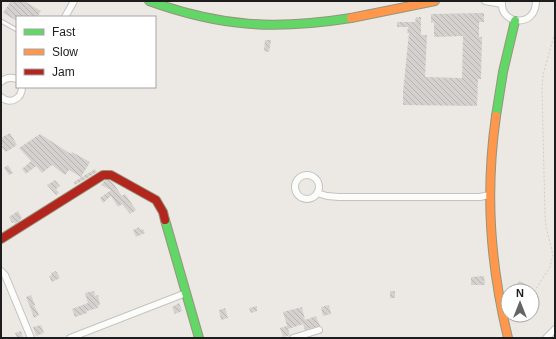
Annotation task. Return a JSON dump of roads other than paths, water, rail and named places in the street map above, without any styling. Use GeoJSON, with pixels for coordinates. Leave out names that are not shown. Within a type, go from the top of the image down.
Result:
{"type":"FeatureCollection","features":[{"type":"Feature","properties":{"kind":"street"},"geometry":{"type":"LineString","coordinates":[[66,16],[74,1]]}},
{"type":"Feature","properties":{"kind":"street"},"geometry":{"type":"LineString","coordinates":[[149,1],[172,10],[197,17],[229,23],[258,26],[288,26],[354,18],[434,1]]}},
{"type":"Feature","properties":{"kind":"street"},"geometry":{"type":"LineString","coordinates":[[485,1],[502,2],[505,14],[515,21],[520,21],[531,17],[534,12],[536,1]]}},
{"type":"Feature","properties":{"kind":"street"},"geometry":{"type":"LineString","coordinates":[[508,338],[497,287],[492,249],[489,195],[494,132],[499,95],[515,21]]}},
{"type":"Feature","properties":{"kind":"street"},"geometry":{"type":"LineString","coordinates":[[1,82],[10,77],[16,80]]}},
{"type":"Feature","properties":{"kind":"street"},"geometry":{"type":"LineString","coordinates":[[1,97],[8,101],[16,100],[21,95],[22,88]]}},
{"type":"Feature","properties":{"kind":"street"},"geometry":{"type":"LineString","coordinates":[[1,238],[103,175],[109,174],[156,200],[159,204],[163,212],[199,338]]}},
{"type":"Feature","properties":{"kind":"street"},"geometry":{"type":"LineString","coordinates":[[317,193],[339,197],[480,197],[489,195]]}},
{"type":"Feature","properties":{"kind":"street"},"geometry":{"type":"LineString","coordinates":[[1,272],[5,275],[31,338]]}},
{"type":"Feature","properties":{"kind":"street"},"geometry":{"type":"LineString","coordinates":[[70,338],[186,293]]}},
{"type":"Feature","properties":{"kind":"street"},"geometry":{"type":"LineString","coordinates":[[546,338],[555,329]]}},
{"type":"Feature","properties":{"kind":"street"},"geometry":{"type":"LineString","coordinates":[[293,338],[319,330]]}},
{"type":"Feature","properties":{"kind":"lane"},"geometry":{"type":"LineString","coordinates":[[1,21],[16,29]]}}]}
